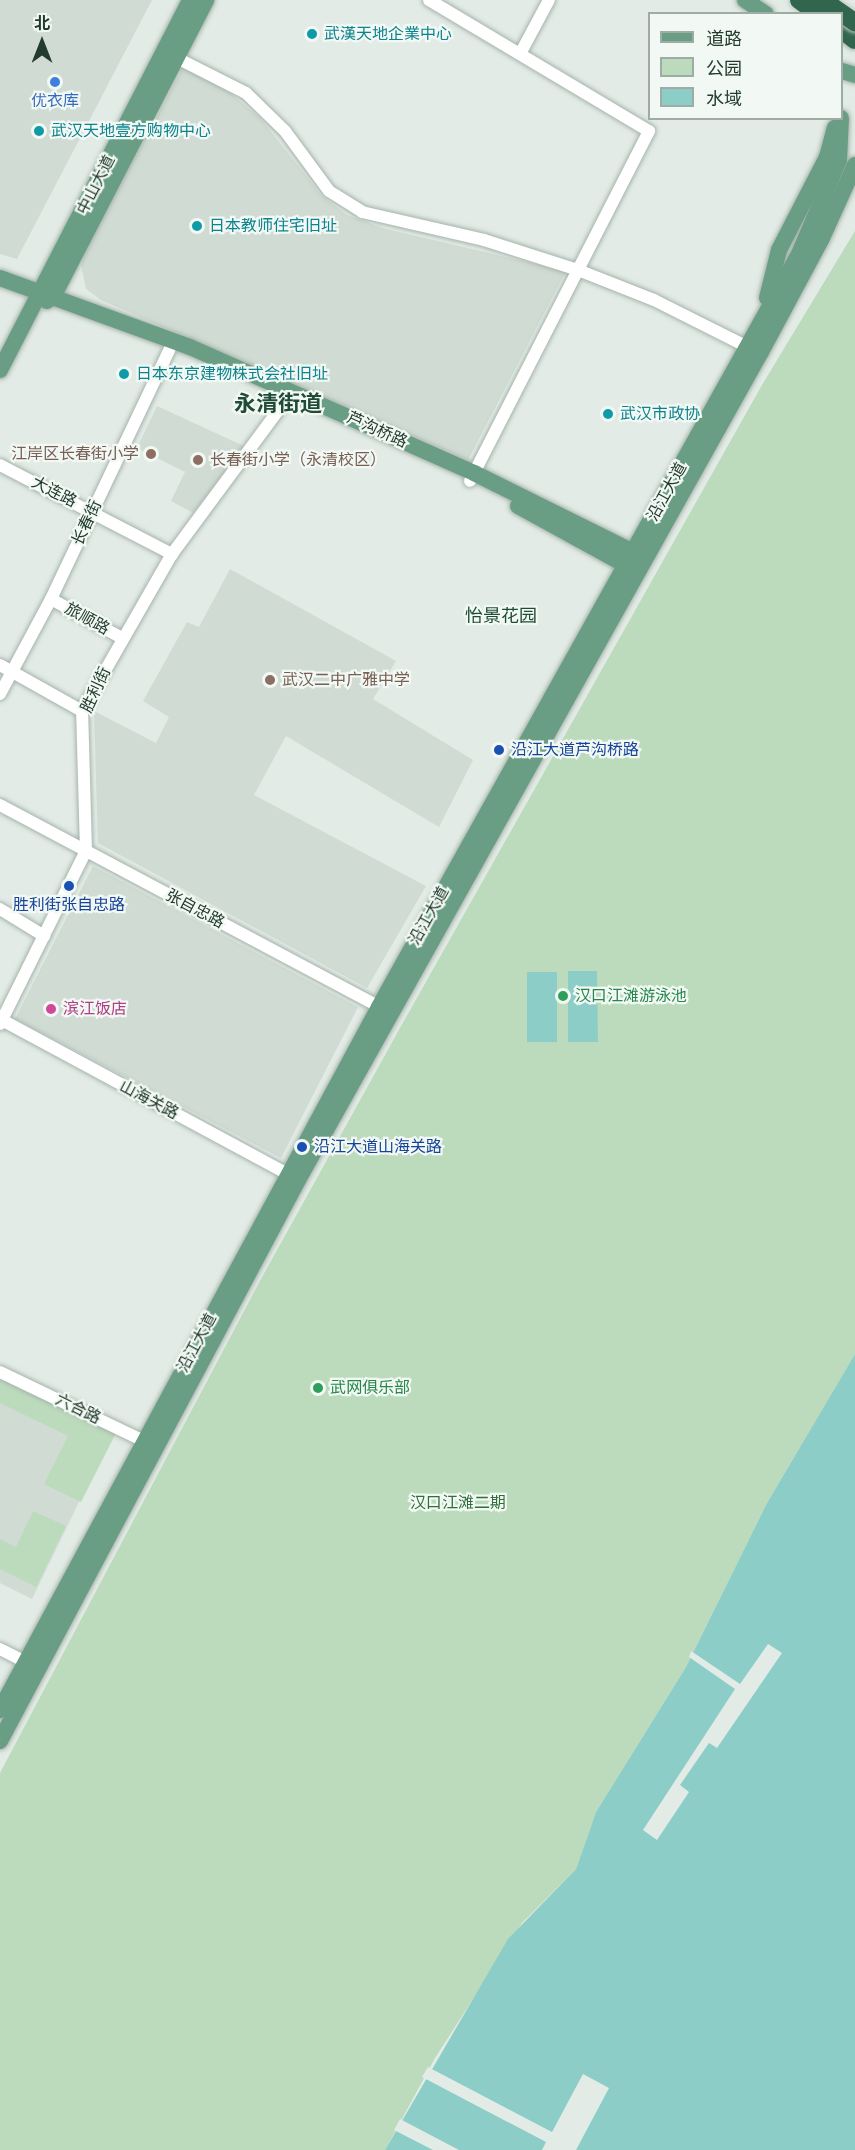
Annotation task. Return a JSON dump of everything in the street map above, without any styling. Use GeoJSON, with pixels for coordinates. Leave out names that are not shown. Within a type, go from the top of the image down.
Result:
{"type":"FeatureCollection","features":[{"type":"Feature","properties":{"kind":"highway"},"geometry":{"type":"LineString","coordinates":[[824,0],[841,12]]}},
{"type":"Feature","properties":{"kind":"highway"},"geometry":{"type":"LineString","coordinates":[[798,3],[815,12]]}},
{"type":"Feature","properties":{"kind":"highway"},"geometry":{"type":"LineString","coordinates":[[843,31],[855,40]]}},
{"type":"Feature","properties":{"kind":"main road","name":"中山大道"},"geometry":{"type":"LineString","coordinates":[[170,54],[190,0]]}},
{"type":"Feature","properties":{"kind":"main road","name":"中山大道"},"geometry":{"type":"LineString","coordinates":[[0,370],[44,297],[170,54],[206,0]]}},
{"type":"Feature","properties":{"kind":"main road"},"geometry":{"type":"LineString","coordinates":[[733,0],[748,12]]}},
{"type":"Feature","properties":{"kind":"main road"},"geometry":{"type":"LineString","coordinates":[[745,0],[763,12]]}},
{"type":"Feature","properties":{"kind":"main road"},"geometry":{"type":"LineString","coordinates":[[821,12],[830,0]]}},
{"type":"Feature","properties":{"kind":"main road","name":"沿江大道"},"geometry":{"type":"LineString","coordinates":[[636,562],[805,242],[834,176],[841,152],[838,120]]}},
{"type":"Feature","properties":{"kind":"main road","name":"沿江大道"},"geometry":{"type":"LineString","coordinates":[[0,1742],[32,1665],[293,1177],[852,177],[855,165]]}},
{"type":"Feature","properties":{"kind":"main road","name":"芦沟桥路"},"geometry":{"type":"LineString","coordinates":[[0,278],[170,350],[290,397],[472,477],[636,562]]}},
{"type":"Feature","properties":{"kind":"main road","name":"芦沟桥路"},"geometry":{"type":"LineString","coordinates":[[0,289],[44,297],[190,347],[290,397]]}},
{"type":"Feature","properties":{"kind":"main road","name":"沿江大道"},"geometry":{"type":"LineString","coordinates":[[0,1710],[32,1665]]}},
{"type":"Feature","properties":{"kind":"street"},"geometry":{"type":"LineString","coordinates":[[429,0],[649,131],[472,477]]}},
{"type":"Feature","properties":{"kind":"street"},"geometry":{"type":"LineString","coordinates":[[520,54],[549,0]]}},
{"type":"Feature","properties":{"kind":"street"},"geometry":{"type":"LineString","coordinates":[[170,54],[246,93],[285,130],[329,191],[362,213],[484,240],[578,270],[654,300],[748,347]]}},
{"type":"Feature","properties":{"kind":"street","name":"长春街"},"geometry":{"type":"LineString","coordinates":[[0,694],[51,599],[170,350]]}},
{"type":"Feature","properties":{"kind":"street","name":"胜利街"},"geometry":{"type":"LineString","coordinates":[[1,1021],[86,851],[82,711],[172,554],[290,397]]}},
{"type":"Feature","properties":{"kind":"street","name":"大连路"},"geometry":{"type":"LineString","coordinates":[[0,465],[172,554]]}},
{"type":"Feature","properties":{"kind":"street","name":"旅顺路"},"geometry":{"type":"LineString","coordinates":[[51,599],[122,638]]}},
{"type":"Feature","properties":{"kind":"street"},"geometry":{"type":"LineString","coordinates":[[0,665],[82,711]]}},
{"type":"Feature","properties":{"kind":"street","name":"张自忠路"},"geometry":{"type":"LineString","coordinates":[[0,805],[385,1010]]}},
{"type":"Feature","properties":{"kind":"street"},"geometry":{"type":"LineString","coordinates":[[0,909],[44,936]]}},
{"type":"Feature","properties":{"kind":"street","name":"山海关路"},"geometry":{"type":"LineString","coordinates":[[1,1021],[293,1177]]}},
{"type":"Feature","properties":{"kind":"street","name":"六合路"},"geometry":{"type":"LineString","coordinates":[[0,1372],[150,1444]]}},
{"type":"Feature","properties":{"kind":"street"},"geometry":{"type":"LineString","coordinates":[[0,1649],[32,1665]]}},
{"type":"Feature","properties":{"kind":"shaded area","name":"武汉天地壹方购物中心"},"geometry":{"type":"Polygon","coordinates":[[[0,0],[152,0],[17,259],[0,254],[0,0]]]}},
{"type":"Feature","properties":{"kind":"shaded area"},"geometry":{"type":"Polygon","coordinates":[[[183,68],[229,92],[260,118],[322,196],[347,215],[386,229],[566,271],[468,460],[101,300],[86,289],[81,265],[86,249],[183,68]]]}},
{"type":"Feature","properties":{"kind":"shaded area","name":"长春街小学（永清校区）"},"geometry":{"type":"Polygon","coordinates":[[[157,406],[246,447],[193,513],[171,501],[185,472],[137,448],[157,406]]]}},
{"type":"Feature","properties":{"kind":"shaded area"},"geometry":{"type":"Polygon","coordinates":[[[230,569],[396,661],[373,699],[473,760],[439,827],[286,736],[254,795],[426,886],[367,988],[98,843],[94,711],[156,743],[169,717],[143,701],[187,622],[199,627],[230,569]]]}},
{"type":"Feature","properties":{"kind":"shaded area"},"geometry":{"type":"Polygon","coordinates":[[[93,866],[358,1007],[281,1158],[15,1019],[93,866]]]}},
{"type":"Feature","properties":{"kind":"shaded area"},"geometry":{"type":"Polygon","coordinates":[[[0,1383],[111,1436],[32,1599],[0,1583],[0,1383]]]}},
{"type":"Feature","properties":{"kind":"green space","name":"汉口江滩二期"},"geometry":{"type":"Polygon","coordinates":[[[855,231],[855,1354],[767,1503],[686,1667],[596,1812],[576,1869],[522,1923],[435,2058],[385,2150],[0,2150],[0,1773],[261,1279],[400,1028],[762,385],[855,231]]]}},
{"type":"Feature","properties":{"kind":"green space"},"geometry":{"type":"Polygon","coordinates":[[[0,1377],[116,1433],[81,1502],[44,1484],[68,1436],[0,1403],[0,1377]]]}},
{"type":"Feature","properties":{"kind":"green space"},"geometry":{"type":"Polygon","coordinates":[[[33,1511],[66,1526],[36,1587],[0,1569],[0,1539],[16,1547],[33,1511]]]}},
{"type":"Feature","properties":{"kind":"water"},"geometry":{"type":"Polygon","coordinates":[[[568,971],[597,971],[598,1042],[568,1042],[568,971]]]}},
{"type":"Feature","properties":{"kind":"water"},"geometry":{"type":"Polygon","coordinates":[[[527,972],[557,972],[557,1042],[527,1042],[527,972]]]}},
{"type":"Feature","properties":{"kind":"water"},"geometry":{"type":"Polygon","coordinates":[[[855,1354],[855,2150],[385,2150],[508,1939],[576,1869],[596,1812],[686,1667],[767,1503],[855,1354]]]}},
{"type":"Feature","properties":{"kind":"pier"},"geometry":{"type":"Polygon","coordinates":[[[768,1644],[782,1653],[717,1748],[709,1743],[680,1785],[689,1792],[657,1840],[643,1830],[735,1689],[689,1657],[691,1651],[740,1684],[768,1644]]]}},
{"type":"Feature","properties":{"kind":"pier"},"geometry":{"type":"Polygon","coordinates":[[[428,2067],[552,2132],[583,2074],[609,2088],[576,2150],[542,2150],[546,2142],[422,2077],[428,2067]]]}},
{"type":"Feature","properties":{"kind":"pier"},"geometry":{"type":"Polygon","coordinates":[[[400,2119],[459,2150],[433,2150],[394,2130],[400,2119]]]}},
{"type":"Feature","properties":{"kind":"place","name":"武漢天地企業中心"},"geometry":{"type":"Point","coordinates":[312,34]}},
{"type":"Feature","properties":{"kind":"place","name":"优衣库"},"geometry":{"type":"Point","coordinates":[55,82]}},
{"type":"Feature","properties":{"kind":"place","name":"武汉天地壹方购物中心"},"geometry":{"type":"Point","coordinates":[39,131]}},
{"type":"Feature","properties":{"kind":"place","name":"日本教师住宅旧址"},"geometry":{"type":"Point","coordinates":[197,226]}},
{"type":"Feature","properties":{"kind":"place","name":"日本东京建物株式会社旧址"},"geometry":{"type":"Point","coordinates":[124,374]}},
{"type":"Feature","properties":{"kind":"place","name":"武汉市政协"},"geometry":{"type":"Point","coordinates":[608,414]}},
{"type":"Feature","properties":{"kind":"place","name":"江岸区长春街小学"},"geometry":{"type":"Point","coordinates":[151,454]}},
{"type":"Feature","properties":{"kind":"place","name":"长春街小学（永清校区）"},"geometry":{"type":"Point","coordinates":[198,460]}},
{"type":"Feature","properties":{"kind":"place","name":"武汉二中广雅中学"},"geometry":{"type":"Point","coordinates":[270,680]}},
{"type":"Feature","properties":{"kind":"place","name":"沿江大道芦沟桥路"},"geometry":{"type":"Point","coordinates":[499,750]}},
{"type":"Feature","properties":{"kind":"place","name":"胜利街张自忠路"},"geometry":{"type":"Point","coordinates":[69,886]}},
{"type":"Feature","properties":{"kind":"place","name":"汉口江滩游泳池"},"geometry":{"type":"Point","coordinates":[563,996]}},
{"type":"Feature","properties":{"kind":"place","name":"滨江饭店"},"geometry":{"type":"Point","coordinates":[51,1009]}},
{"type":"Feature","properties":{"kind":"place","name":"沿江大道山海关路"},"geometry":{"type":"Point","coordinates":[302,1147]}},
{"type":"Feature","properties":{"kind":"place","name":"武网俱乐部"},"geometry":{"type":"Point","coordinates":[318,1388]}},
{"type":"Feature","properties":{"kind":"district","name":"永清街道"},"geometry":{"type":"Point","coordinates":[278,404]}},
{"type":"Feature","properties":{"kind":"district","name":"怡景花园"},"geometry":{"type":"Point","coordinates":[501,616]}}]}
